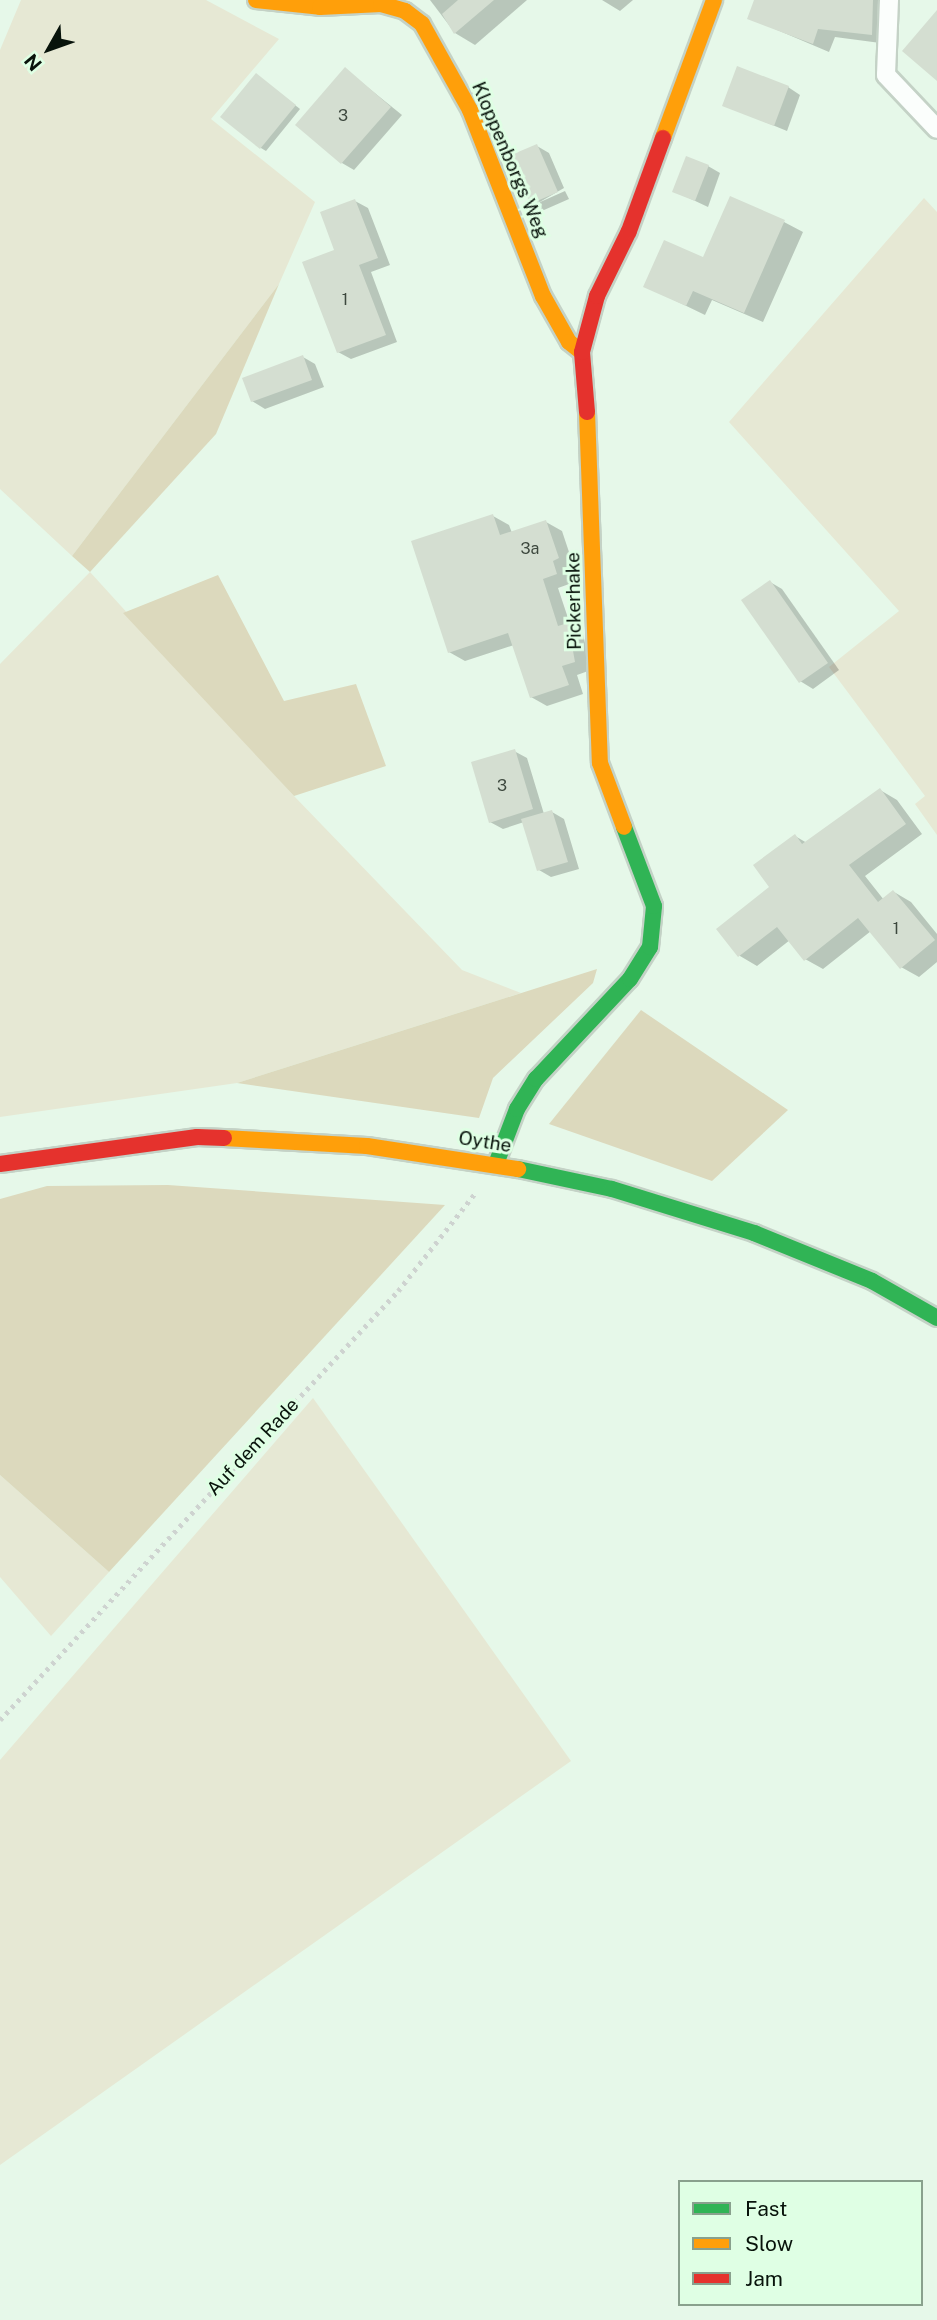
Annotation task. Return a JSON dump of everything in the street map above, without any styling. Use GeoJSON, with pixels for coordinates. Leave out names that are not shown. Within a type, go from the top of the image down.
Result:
{"type":"FeatureCollection","features":[{"type":"Feature","properties":{"kind":"street","name":"Kloppenborgs Weg"},"geometry":{"type":"LineString","coordinates":[[256,0],[320,6],[381,4],[405,11],[422,24],[470,110],[543,296],[569,342],[582,352]]}},
{"type":"Feature","properties":{"kind":"street","name":"Pickerhake"},"geometry":{"type":"LineString","coordinates":[[496,1164],[517,1110],[536,1079],[630,979],[650,947],[654,906],[600,763],[592,464],[582,352],[597,296],[629,231],[714,0]]}},
{"type":"Feature","properties":{"kind":"street","name":"Oythe"},"geometry":{"type":"LineString","coordinates":[[0,1164],[197,1137],[367,1146],[496,1164],[612,1189],[754,1233],[872,1281],[937,1318]]}},
{"type":"Feature","properties":{"kind":"lane"},"geometry":{"type":"LineString","coordinates":[[890,0],[886,75],[937,129]]}},
{"type":"Feature","properties":{"kind":"path","name":"Auf dem Rade"},"geometry":{"type":"LineString","coordinates":[[0,1720],[398,1291],[496,1164]]}},
{"type":"Feature","properties":{"kind":"green space"},"geometry":{"type":"Polygon","coordinates":[[[21,0],[206,0],[279,39],[211,119],[315,202],[279,284],[72,556],[0,489],[0,50],[21,0]]]}},
{"type":"Feature","properties":{"kind":"green space"},"geometry":{"type":"Polygon","coordinates":[[[924,198],[937,212],[937,835],[915,804],[925,796],[829,667],[899,611],[729,422],[924,198]]]}},
{"type":"Feature","properties":{"kind":"green space"},"geometry":{"type":"Polygon","coordinates":[[[90,572],[294,796],[462,970],[521,993],[237,1083],[0,1117],[0,664],[90,572]]]}},
{"type":"Feature","properties":{"kind":"green space"},"geometry":{"type":"Polygon","coordinates":[[[313,1398],[571,1761],[0,2165],[0,1760],[313,1398]]]}},
{"type":"Feature","properties":{"kind":"green space"},"geometry":{"type":"Polygon","coordinates":[[[0,1475],[109,1572],[51,1636],[0,1577],[0,1475]]]}},
{"type":"Feature","properties":{"kind":"shaded area"},"geometry":{"type":"Polygon","coordinates":[[[279,284],[216,434],[90,572],[72,556],[279,284]]]}},
{"type":"Feature","properties":{"kind":"shaded area"},"geometry":{"type":"Polygon","coordinates":[[[218,575],[284,701],[356,684],[386,766],[294,796],[123,613],[218,575]]]}},
{"type":"Feature","properties":{"kind":"shaded area"},"geometry":{"type":"Polygon","coordinates":[[[597,969],[593,983],[493,1078],[479,1118],[237,1083],[597,969]]]}},
{"type":"Feature","properties":{"kind":"shaded area"},"geometry":{"type":"Polygon","coordinates":[[[641,1010],[788,1110],[712,1181],[549,1124],[641,1010]]]}},
{"type":"Feature","properties":{"kind":"shaded area"},"geometry":{"type":"Polygon","coordinates":[[[168,1185],[445,1205],[109,1572],[0,1475],[0,1199],[47,1186],[168,1185]]]}},
{"type":"Feature","properties":{"kind":"building"},"geometry":{"type":"Polygon","coordinates":[[[458,0],[494,0],[454,34],[442,14],[458,0]]]}},
{"type":"Feature","properties":{"kind":"building"},"geometry":{"type":"Polygon","coordinates":[[[754,0],[873,0],[872,35],[818,29],[813,44],[747,19],[754,0]]]}},
{"type":"Feature","properties":{"kind":"building"},"geometry":{"type":"Polygon","coordinates":[[[937,10],[937,81],[902,51],[937,10]]]}},
{"type":"Feature","properties":{"kind":"building"},"geometry":{"type":"Polygon","coordinates":[[[737,66],[789,86],[774,126],[722,106],[737,66]]]}},
{"type":"Feature","properties":{"kind":"building"},"geometry":{"type":"Polygon","coordinates":[[[345,67],[391,107],[341,164],[295,125],[345,67]]]}},
{"type":"Feature","properties":{"kind":"building"},"geometry":{"type":"Polygon","coordinates":[[[256,73],[296,105],[260,149],[220,117],[256,73]]]}},
{"type":"Feature","properties":{"kind":"building"},"geometry":{"type":"Polygon","coordinates":[[[537,144],[558,192],[530,204],[511,155],[537,144]]]}},
{"type":"Feature","properties":{"kind":"building"},"geometry":{"type":"Polygon","coordinates":[[[686,156],[709,165],[695,201],[672,192],[686,156]]]}},
{"type":"Feature","properties":{"kind":"building"},"geometry":{"type":"Polygon","coordinates":[[[730,196],[785,220],[744,313],[693,291],[686,306],[643,287],[664,240],[703,257],[730,196]]]}},
{"type":"Feature","properties":{"kind":"building"},"geometry":{"type":"Polygon","coordinates":[[[355,199],[378,258],[359,265],[386,335],[337,353],[302,262],[334,250],[320,212],[355,199]]]}},
{"type":"Feature","properties":{"kind":"building"},"geometry":{"type":"Polygon","coordinates":[[[303,355],[312,380],[251,402],[242,378],[303,355]]]}},
{"type":"Feature","properties":{"kind":"building"},"geometry":{"type":"Polygon","coordinates":[[[493,514],[500,535],[546,520],[559,558],[553,561],[557,574],[543,579],[558,626],[568,623],[575,662],[562,666],[569,685],[530,698],[508,633],[448,653],[411,541],[493,514]]]}},
{"type":"Feature","properties":{"kind":"building"},"geometry":{"type":"Polygon","coordinates":[[[770,580],[828,663],[799,683],[741,600],[770,580]]]}},
{"type":"Feature","properties":{"kind":"building"},"geometry":{"type":"Polygon","coordinates":[[[515,749],[533,809],[489,823],[471,762],[515,749]]]}},
{"type":"Feature","properties":{"kind":"building"},"geometry":{"type":"Polygon","coordinates":[[[880,788],[906,824],[849,865],[878,902],[893,890],[935,940],[900,969],[858,918],[804,961],[777,927],[738,957],[716,929],[769,887],[753,865],[795,834],[802,844],[880,788]]]}},
{"type":"Feature","properties":{"kind":"building"},"geometry":{"type":"Polygon","coordinates":[[[552,810],[568,862],[537,871],[521,819],[552,810]]]}},
{"type":"Feature","properties":{"kind":"traffic: fast"},"geometry":{"type":"LineString","coordinates":[[496,1164],[517,1109],[536,1079],[630,979],[650,947],[654,906],[624,827]]}},
{"type":"Feature","properties":{"kind":"traffic: fast"},"geometry":{"type":"LineString","coordinates":[[518,1169],[612,1189],[754,1233],[872,1281],[937,1318]]}},
{"type":"Feature","properties":{"kind":"traffic: slow"},"geometry":{"type":"LineString","coordinates":[[256,0],[320,7],[381,4],[405,11],[422,24],[470,110],[543,296],[569,342],[582,352]]}},
{"type":"Feature","properties":{"kind":"traffic: slow"},"geometry":{"type":"LineString","coordinates":[[663,138],[714,0]]}},
{"type":"Feature","properties":{"kind":"traffic: slow"},"geometry":{"type":"LineString","coordinates":[[587,412],[600,763],[624,827]]}},
{"type":"Feature","properties":{"kind":"traffic: slow"},"geometry":{"type":"LineString","coordinates":[[224,1138],[367,1146],[518,1169]]}},
{"type":"Feature","properties":{"kind":"traffic: jam"},"geometry":{"type":"LineString","coordinates":[[587,412],[582,352],[597,296],[629,231],[663,138]]}},
{"type":"Feature","properties":{"kind":"traffic: jam"},"geometry":{"type":"LineString","coordinates":[[0,1164],[197,1137],[224,1138]]}}]}
